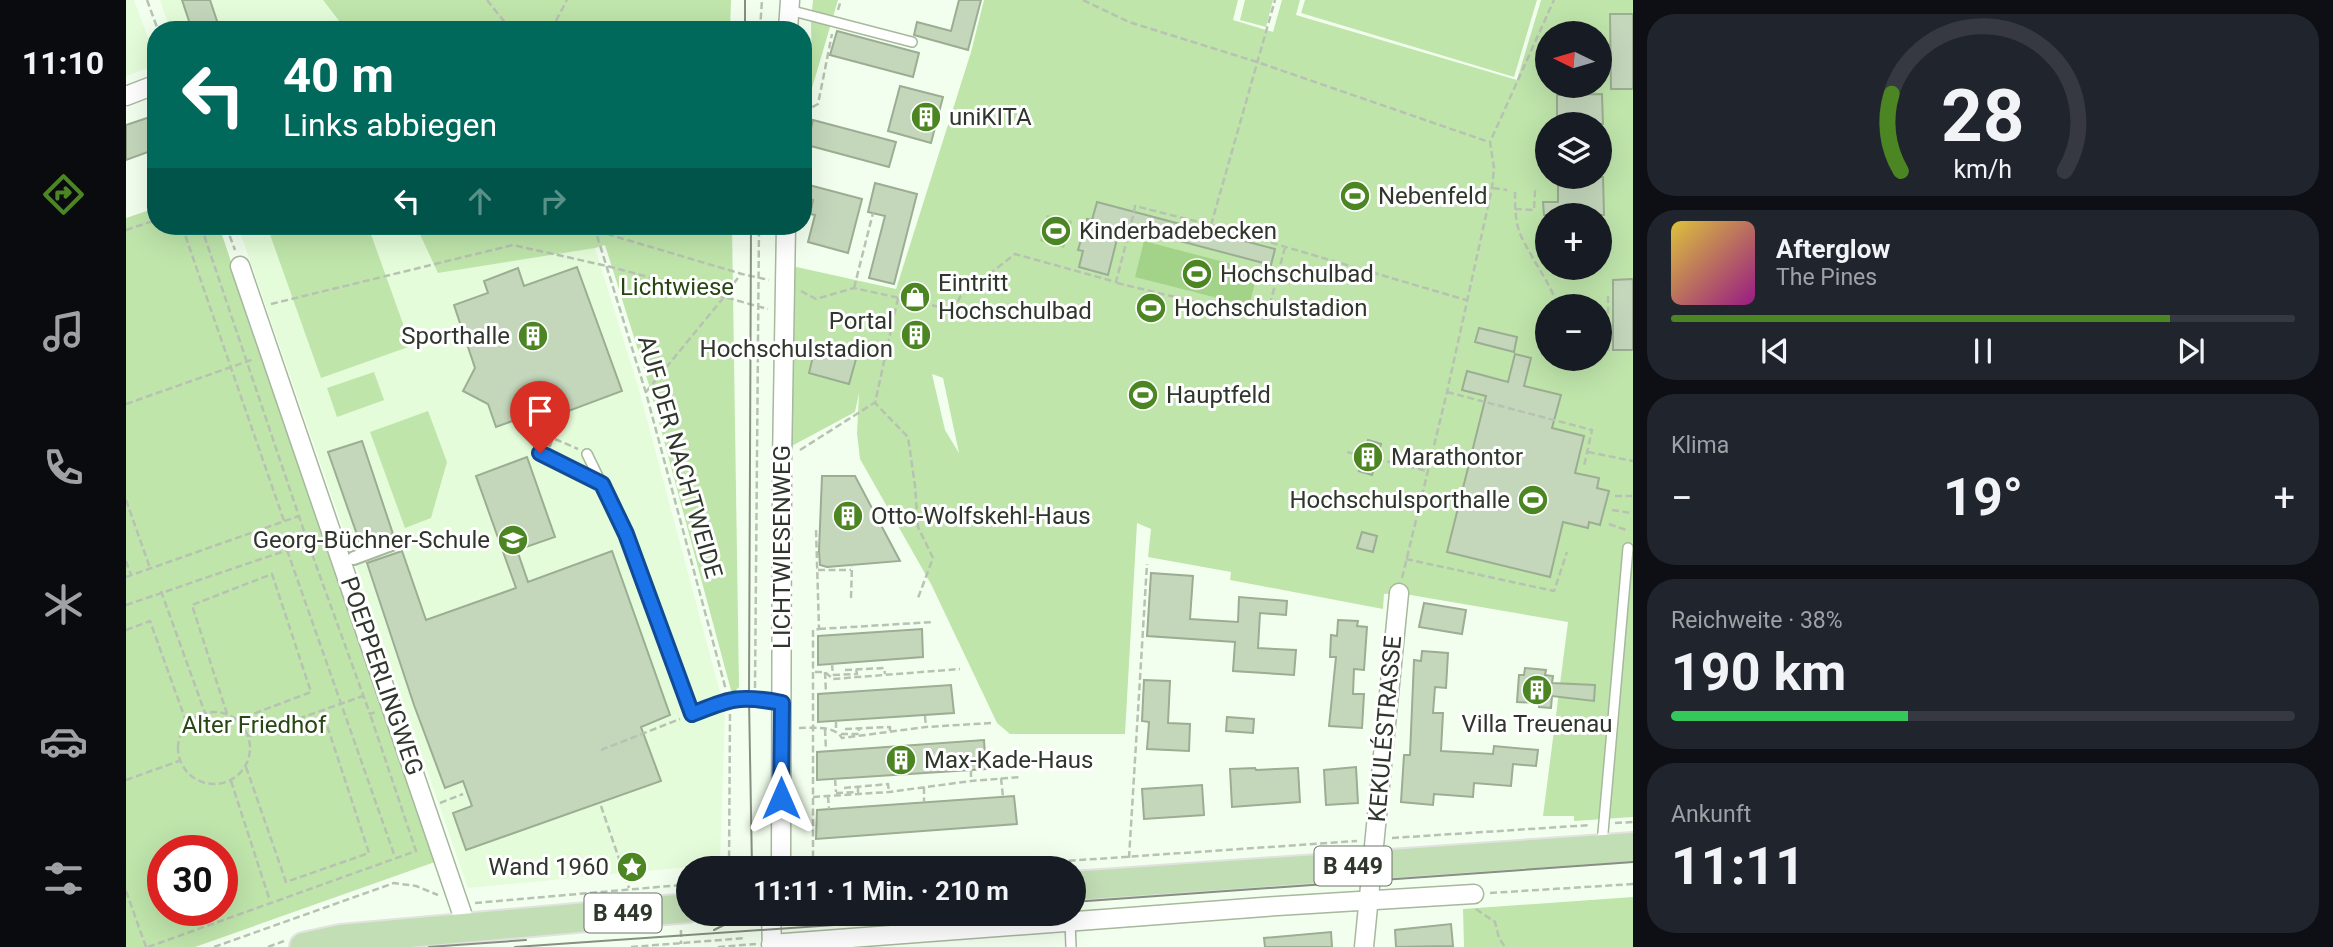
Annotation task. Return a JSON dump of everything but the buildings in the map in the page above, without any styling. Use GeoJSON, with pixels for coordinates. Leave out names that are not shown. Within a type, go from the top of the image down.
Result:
{"type":"FeatureCollection","features":[{"type":"Feature","properties":{"kind":"main road","name":"B 449"},"geometry":{"type":"LineString","coordinates":[[1086,885],[1374,852],[1602,836],[1633,847]]}},
{"type":"Feature","properties":{"kind":"main road","name":"B 449"},"geometry":{"type":"LineString","coordinates":[[304,947],[464,916],[676,908]]}},
{"type":"Feature","properties":{"kind":"street"},"geometry":{"type":"LineString","coordinates":[[126,96],[147,88]]}},
{"type":"Feature","properties":{"kind":"street","name":"LICHTWIESENWEG"},"geometry":{"type":"LineString","coordinates":[[781,856],[782,462],[786,235]]}},
{"type":"Feature","properties":{"kind":"street","name":"POEPPERLINGWEG"},"geometry":{"type":"LineString","coordinates":[[240,266],[270,353],[336,525],[392,706],[464,916]]}},
{"type":"Feature","properties":{"kind":"street"},"geometry":{"type":"LineString","coordinates":[[348,560],[397,542]]}},
{"type":"Feature","properties":{"kind":"street","name":"KEKULÉSTRASSE"},"geometry":{"type":"LineString","coordinates":[[1364,947],[1399,593]]}},
{"type":"Feature","properties":{"kind":"street"},"geometry":{"type":"LineString","coordinates":[[1086,920],[1474,894]]}},
{"type":"Feature","properties":{"kind":"street"},"geometry":{"type":"LineString","coordinates":[[771,926],[771,945],[1008,926]]}},
{"type":"Feature","properties":{"kind":"lane"},"geometry":{"type":"LineString","coordinates":[[790,5],[835,21],[912,42]]}},
{"type":"Feature","properties":{"kind":"lane"},"geometry":{"type":"LineString","coordinates":[[540,453],[602,484]]}},
{"type":"Feature","properties":{"kind":"lane"},"geometry":{"type":"LineString","coordinates":[[587,454],[626,534],[692,714],[728,700],[755,698],[782,703]]}},
{"type":"Feature","properties":{"kind":"lane"},"geometry":{"type":"LineString","coordinates":[[1602,836],[1628,548]]}},
{"type":"Feature","properties":{"kind":"lane"},"geometry":{"type":"LineString","coordinates":[[1070,926],[1071,947]]}},
{"type":"Feature","properties":{"kind":"path"},"geometry":{"type":"LineString","coordinates":[[147,0],[155,21]]}},
{"type":"Feature","properties":{"kind":"path"},"geometry":{"type":"LineString","coordinates":[[487,0],[504,21]]}},
{"type":"Feature","properties":{"kind":"path"},"geometry":{"type":"LineString","coordinates":[[556,21],[567,0]]}},
{"type":"Feature","properties":{"kind":"path"},"geometry":{"type":"LineString","coordinates":[[761,21],[762,0]]}},
{"type":"Feature","properties":{"kind":"path"},"geometry":{"type":"LineString","coordinates":[[812,107],[818,104],[841,0]]}},
{"type":"Feature","properties":{"kind":"path"},"geometry":{"type":"LineString","coordinates":[[1083,0],[1129,22],[1257,62],[1490,142]]}},
{"type":"Feature","properties":{"kind":"path"},"geometry":{"type":"LineString","coordinates":[[1211,225],[1275,0]]}},
{"type":"Feature","properties":{"kind":"path"},"geometry":{"type":"LineString","coordinates":[[1399,593],[1492,188],[1494,168],[1490,142],[1553,0]]}},
{"type":"Feature","properties":{"kind":"path"},"geometry":{"type":"LineString","coordinates":[[1492,188],[1507,190]]}},
{"type":"Feature","properties":{"kind":"path"},"geometry":{"type":"LineString","coordinates":[[1515,209],[1534,209],[1535,191],[1532,191]]}},
{"type":"Feature","properties":{"kind":"path"},"geometry":{"type":"LineString","coordinates":[[1515,192],[1520,234],[1554,294]]}},
{"type":"Feature","properties":{"kind":"path"},"geometry":{"type":"LineString","coordinates":[[1116,282],[1135,206],[1211,225],[1467,300]]}},
{"type":"Feature","properties":{"kind":"path"},"geometry":{"type":"LineString","coordinates":[[854,288],[873,213]]}},
{"type":"Feature","properties":{"kind":"path"},"geometry":{"type":"LineString","coordinates":[[126,230],[147,223]]}},
{"type":"Feature","properties":{"kind":"path"},"geometry":{"type":"LineString","coordinates":[[185,235],[284,521]]}},
{"type":"Feature","properties":{"kind":"path"},"geometry":{"type":"LineString","coordinates":[[126,891],[147,947],[416,851],[204,235]]}},
{"type":"Feature","properties":{"kind":"path"},"geometry":{"type":"LineString","coordinates":[[229,235],[240,266]]}},
{"type":"Feature","properties":{"kind":"path","name":"AUF DER NACHTWEIDE"},"geometry":{"type":"LineString","coordinates":[[597,235],[646,393],[728,700],[731,729],[729,856]]}},
{"type":"Feature","properties":{"kind":"path"},"geometry":{"type":"LineString","coordinates":[[609,235],[759,279],[786,283],[816,299],[854,288],[954,310],[960,297],[1016,254],[1266,319],[1285,247]]}},
{"type":"Feature","properties":{"kind":"path"},"geometry":{"type":"LineString","coordinates":[[755,698],[759,235]]}},
{"type":"Feature","properties":{"kind":"path"},"geometry":{"type":"LineString","coordinates":[[255,308],[513,245],[785,312]]}},
{"type":"Feature","properties":{"kind":"path"},"geometry":{"type":"LineString","coordinates":[[646,393],[741,274]]}},
{"type":"Feature","properties":{"kind":"path"},"geometry":{"type":"LineString","coordinates":[[782,462],[875,403],[898,298]]}},
{"type":"Feature","properties":{"kind":"path"},"geometry":{"type":"LineString","coordinates":[[126,404],[270,353]]}},
{"type":"Feature","properties":{"kind":"path"},"geometry":{"type":"LineString","coordinates":[[1447,392],[1592,430],[1584,466]]}},
{"type":"Feature","properties":{"kind":"path"},"geometry":{"type":"LineString","coordinates":[[875,403],[908,437],[918,527],[933,558],[918,598]]}},
{"type":"Feature","properties":{"kind":"path"},"geometry":{"type":"LineString","coordinates":[[555,439],[569,446]]}},
{"type":"Feature","properties":{"kind":"path"},"geometry":{"type":"LineString","coordinates":[[1347,452],[1359,455]]}},
{"type":"Feature","properties":{"kind":"path"},"geometry":{"type":"LineString","coordinates":[[1588,452],[1633,461]]}},
{"type":"Feature","properties":{"kind":"path"},"geometry":{"type":"LineString","coordinates":[[1377,459],[1427,471]]}},
{"type":"Feature","properties":{"kind":"path"},"geometry":{"type":"LineString","coordinates":[[1617,496],[1630,496]]}},
{"type":"Feature","properties":{"kind":"path"},"geometry":{"type":"LineString","coordinates":[[126,500],[150,568]]}},
{"type":"Feature","properties":{"kind":"path"},"geometry":{"type":"LineString","coordinates":[[1614,510],[1628,513]]}},
{"type":"Feature","properties":{"kind":"path"},"geometry":{"type":"LineString","coordinates":[[126,577],[299,516]]}},
{"type":"Feature","properties":{"kind":"path"},"geometry":{"type":"LineString","coordinates":[[1611,524],[1629,531]]}},
{"type":"Feature","properties":{"kind":"path"},"geometry":{"type":"LineString","coordinates":[[816,530],[819,629]]}},
{"type":"Feature","properties":{"kind":"path"},"geometry":{"type":"LineString","coordinates":[[126,605],[308,543]]}},
{"type":"Feature","properties":{"kind":"path"},"geometry":{"type":"LineString","coordinates":[[287,550],[396,858]]}},
{"type":"Feature","properties":{"kind":"path"},"geometry":{"type":"LineString","coordinates":[[1406,559],[1554,591],[1567,551]]}},
{"type":"Feature","properties":{"kind":"path"},"geometry":{"type":"LineString","coordinates":[[126,561],[131,575]]}},
{"type":"Feature","properties":{"kind":"path"},"geometry":{"type":"LineString","coordinates":[[1129,858],[1147,564]]}},
{"type":"Feature","properties":{"kind":"path"},"geometry":{"type":"LineString","coordinates":[[818,570],[852,567],[851,598]]}},
{"type":"Feature","properties":{"kind":"path"},"geometry":{"type":"LineString","coordinates":[[227,714],[192,605],[272,575],[311,692],[237,720]]}},
{"type":"Feature","properties":{"kind":"path"},"geometry":{"type":"LineString","coordinates":[[162,591],[205,713]]}},
{"type":"Feature","properties":{"kind":"path"},"geometry":{"type":"LineString","coordinates":[[126,629],[150,621],[187,724]]}},
{"type":"Feature","properties":{"kind":"path"},"geometry":{"type":"LineString","coordinates":[[813,856],[813,629],[933,622]]}},
{"type":"Feature","properties":{"kind":"path"},"geometry":{"type":"LineString","coordinates":[[901,625],[901,630]]}},
{"type":"Feature","properties":{"kind":"path"},"geometry":{"type":"LineString","coordinates":[[831,628],[831,635]]}},
{"type":"Feature","properties":{"kind":"path"},"geometry":{"type":"LineString","coordinates":[[832,664],[833,677]]}},
{"type":"Feature","properties":{"kind":"path"},"geometry":{"type":"LineString","coordinates":[[845,670],[884,668],[885,674]]}},
{"type":"Feature","properties":{"kind":"path"},"geometry":{"type":"LineString","coordinates":[[814,672],[825,672],[833,677],[960,668]]}},
{"type":"Feature","properties":{"kind":"path"},"geometry":{"type":"LineString","coordinates":[[833,677],[857,674],[856,669]]}},
{"type":"Feature","properties":{"kind":"path"},"geometry":{"type":"LineString","coordinates":[[825,672],[826,693]]}},
{"type":"Feature","properties":{"kind":"path"},"geometry":{"type":"LineString","coordinates":[[249,736],[363,696]]}},
{"type":"Feature","properties":{"kind":"path"},"geometry":{"type":"LineString","coordinates":[[370,714],[392,706]]}},
{"type":"Feature","properties":{"kind":"path"},"geometry":{"type":"LineString","coordinates":[[246,767],[286,881],[369,853],[322,710]]}},
{"type":"Feature","properties":{"kind":"path"},"geometry":{"type":"LineString","coordinates":[[205,713],[227,714],[237,720],[249,736],[251,747],[246,767],[231,781],[219,785],[195,780],[180,761],[179,737],[187,724],[205,713]]}},
{"type":"Feature","properties":{"kind":"path"},"geometry":{"type":"LineString","coordinates":[[925,716],[926,727]]}},
{"type":"Feature","properties":{"kind":"path"},"geometry":{"type":"LineString","coordinates":[[601,750],[678,719]]}},
{"type":"Feature","properties":{"kind":"path"},"geometry":{"type":"LineString","coordinates":[[836,721],[836,731]]}},
{"type":"Feature","properties":{"kind":"path"},"geometry":{"type":"LineString","coordinates":[[813,728],[836,731],[842,738],[926,727],[991,723]]}},
{"type":"Feature","properties":{"kind":"path"},"geometry":{"type":"LineString","coordinates":[[845,730],[890,727],[890,733]]}},
{"type":"Feature","properties":{"kind":"path"},"geometry":{"type":"LineString","coordinates":[[825,729],[826,751]]}},
{"type":"Feature","properties":{"kind":"path"},"geometry":{"type":"LineString","coordinates":[[841,734],[859,734],[859,729]]}},
{"type":"Feature","properties":{"kind":"path"},"geometry":{"type":"LineString","coordinates":[[126,780],[180,761]]}},
{"type":"Feature","properties":{"kind":"path"},"geometry":{"type":"LineString","coordinates":[[971,770],[971,781]]}},
{"type":"Feature","properties":{"kind":"path"},"geometry":{"type":"LineString","coordinates":[[837,794],[889,792],[1021,777]]}},
{"type":"Feature","properties":{"kind":"path"},"geometry":{"type":"LineString","coordinates":[[1001,778],[1003,797]]}},
{"type":"Feature","properties":{"kind":"path"},"geometry":{"type":"LineString","coordinates":[[835,779],[837,794]]}},
{"type":"Feature","properties":{"kind":"path"},"geometry":{"type":"LineString","coordinates":[[231,781],[271,903]]}},
{"type":"Feature","properties":{"kind":"path"},"geometry":{"type":"LineString","coordinates":[[844,788],[888,785],[889,792]]}},
{"type":"Feature","properties":{"kind":"path"},"geometry":{"type":"LineString","coordinates":[[813,797],[858,792],[858,787]]}},
{"type":"Feature","properties":{"kind":"path"},"geometry":{"type":"LineString","coordinates":[[924,787],[924,802]]}},
{"type":"Feature","properties":{"kind":"path"},"geometry":{"type":"LineString","coordinates":[[427,808],[463,794]]}},
{"type":"Feature","properties":{"kind":"path"},"geometry":{"type":"LineString","coordinates":[[828,796],[829,808]]}},
{"type":"Feature","properties":{"kind":"path"},"geometry":{"type":"LineString","coordinates":[[601,806],[629,888]]}},
{"type":"Feature","properties":{"kind":"path"},"geometry":{"type":"LineString","coordinates":[[1086,861],[1374,852],[1602,836],[1633,822]]}},
{"type":"Feature","properties":{"kind":"path"},"geometry":{"type":"LineString","coordinates":[[214,947],[394,883],[416,886],[464,916],[629,888],[676,886]]}},
{"type":"Feature","properties":{"kind":"path"},"geometry":{"type":"LineString","coordinates":[[1474,894],[1633,884]]}},
{"type":"Feature","properties":{"kind":"path"},"geometry":{"type":"LineString","coordinates":[[1480,912],[1495,922],[1505,947]]}},
{"type":"Feature","properties":{"kind":"path"},"geometry":{"type":"LineString","coordinates":[[631,947],[746,938]]}},
{"type":"Feature","properties":{"kind":"path"},"geometry":{"type":"LineString","coordinates":[[704,941],[708,947]]}},
{"type":"Feature","properties":{"kind":"path"},"geometry":{"type":"LineString","coordinates":[[718,947],[771,945]]}},
{"type":"Feature","properties":{"kind":"shaded area"},"geometry":{"type":"Polygon","coordinates":[[[126,0],[134,0],[147,35],[147,68],[126,76],[126,0]]]}},
{"type":"Feature","properties":{"kind":"shaded area"},"geometry":{"type":"Polygon","coordinates":[[[160,0],[323,0],[339,21],[167,21],[160,0]]]}},
{"type":"Feature","properties":{"kind":"shaded area","name":"Kinderbadebecken"},"geometry":{"type":"Polygon","coordinates":[[[1047,215],[1072,221],[1064,248],[1040,241],[1047,215]]]}},
{"type":"Feature","properties":{"kind":"shaded area","name":"Georg-Büchner-Schule"},"geometry":{"type":"Polygon","coordinates":[[[241,235],[420,235],[438,273],[595,248],[638,386],[725,711],[720,856],[676,856],[676,868],[468,888],[241,235]]]}},
{"type":"Feature","properties":{"kind":"shaded area","name":"Hochschulbad"},"geometry":{"type":"Polygon","coordinates":[[[1144,241],[1258,271],[1249,306],[1135,277],[1144,241]]]}},
{"type":"Feature","properties":{"kind":"green space"},"geometry":{"type":"Polygon","coordinates":[[[323,0],[731,0],[730,21],[339,21],[323,0]]]}},
{"type":"Feature","properties":{"kind":"green space"},"geometry":{"type":"Polygon","coordinates":[[[813,0],[838,0],[812,88],[812,21],[813,0]]]}},
{"type":"Feature","properties":{"kind":"green space","name":"Hochschulstadion"},"geometry":{"type":"Polygon","coordinates":[[[984,0],[1238,0],[1233,20],[1273,32],[1282,0],[1300,0],[1296,15],[1517,80],[1541,0],[1633,0],[1633,817],[1574,821],[1574,816],[1543,816],[1568,622],[1399,593],[1384,594],[1383,609],[1230,580],[1231,572],[1148,557],[1151,529],[1137,523],[1125,734],[1010,734],[997,723],[931,584],[860,459],[857,433],[859,393],[855,412],[788,448],[792,266],[896,289],[971,52],[984,0]],[[932,374],[945,430],[959,453],[943,378],[932,374]]]}},
{"type":"Feature","properties":{"kind":"green space"},"geometry":{"type":"Polygon","coordinates":[[[1245,0],[1273,0],[1266,27],[1240,20],[1245,0]]]}},
{"type":"Feature","properties":{"kind":"green space"},"geometry":{"type":"Polygon","coordinates":[[[1305,0],[1537,0],[1514,77],[1301,13],[1305,0]]]}},
{"type":"Feature","properties":{"kind":"green space","name":"Alter Friedhof"},"geometry":{"type":"Polygon","coordinates":[[[147,211],[147,235],[222,235],[435,862],[195,947],[126,947],[126,218],[147,211]]]}},
{"type":"Feature","properties":{"kind":"green space"},"geometry":{"type":"Polygon","coordinates":[[[270,235],[371,235],[411,346],[321,378],[270,235]]]}},
{"type":"Feature","properties":{"kind":"green space","name":"Lichtwiese"},"geometry":{"type":"Polygon","coordinates":[[[420,235],[732,235],[739,687],[732,694],[649,385],[605,245],[438,273],[420,235]]]}},
{"type":"Feature","properties":{"kind":"green space"},"geometry":{"type":"Polygon","coordinates":[[[374,372],[384,400],[337,417],[327,388],[374,372]]]}},
{"type":"Feature","properties":{"kind":"green space"},"geometry":{"type":"Polygon","coordinates":[[[428,411],[447,462],[431,518],[405,528],[370,432],[428,411]]]}},
{"type":"Feature","properties":{"kind":"green space"},"geometry":{"type":"Polygon","coordinates":[[[1633,897],[1633,947],[1464,947],[1463,909],[1633,897]]]}},
{"type":"Feature","properties":{"kind":"tram line"},"geometry":{"type":"LineString","coordinates":[[745,0],[745,21]]}},
{"type":"Feature","properties":{"kind":"tram line"},"geometry":{"type":"LineString","coordinates":[[751,235],[749,699],[752,856]]}},
{"type":"Feature","properties":{"kind":"tram line"},"geometry":{"type":"LineString","coordinates":[[1086,901],[1633,862]]}},
{"type":"Feature","properties":{"kind":"tram line"},"geometry":{"type":"LineString","coordinates":[[714,930],[722,926]]}},
{"type":"Feature","properties":{"kind":"tram line"},"geometry":{"type":"LineString","coordinates":[[515,947],[820,926]]}},
{"type":"Feature","properties":{"kind":"tram line"},"geometry":{"type":"LineString","coordinates":[[429,947],[526,940]]}},
{"type":"Feature","properties":{"kind":"place","name":"uniKITA"},"geometry":{"type":"Point","coordinates":[926,117]}},
{"type":"Feature","properties":{"kind":"place","name":"Nebenfeld"},"geometry":{"type":"Point","coordinates":[1355,196]}},
{"type":"Feature","properties":{"kind":"place","name":"Kinderbadebecken"},"geometry":{"type":"Point","coordinates":[1056,231]}},
{"type":"Feature","properties":{"kind":"place","name":"Hochschulbad"},"geometry":{"type":"Point","coordinates":[1197,274]}},
{"type":"Feature","properties":{"kind":"place","name":"Eintritt Hochschulbad"},"geometry":{"type":"Point","coordinates":[915,297]}},
{"type":"Feature","properties":{"kind":"place","name":"Hochschulstadion"},"geometry":{"type":"Point","coordinates":[1151,308]}},
{"type":"Feature","properties":{"kind":"place","name":"Portal Hochschulstadion"},"geometry":{"type":"Point","coordinates":[916,335]}},
{"type":"Feature","properties":{"kind":"place","name":"Sporthalle"},"geometry":{"type":"Point","coordinates":[533,336]}},
{"type":"Feature","properties":{"kind":"place","name":"Hauptfeld"},"geometry":{"type":"Point","coordinates":[1143,395]}},
{"type":"Feature","properties":{"kind":"place","name":"Marathontor"},"geometry":{"type":"Point","coordinates":[1368,457]}},
{"type":"Feature","properties":{"kind":"place","name":"Hochschulsporthalle"},"geometry":{"type":"Point","coordinates":[1533,500]}},
{"type":"Feature","properties":{"kind":"place","name":"Otto-Wolfskehl-Haus"},"geometry":{"type":"Point","coordinates":[848,516]}},
{"type":"Feature","properties":{"kind":"place","name":"Georg-Büchner-Schule"},"geometry":{"type":"Point","coordinates":[513,540]}},
{"type":"Feature","properties":{"kind":"place","name":"Villa Treuenau"},"geometry":{"type":"Point","coordinates":[1537,690]}},
{"type":"Feature","properties":{"kind":"place","name":"Max-Kade-Haus"},"geometry":{"type":"Point","coordinates":[901,760]}},
{"type":"Feature","properties":{"kind":"place","name":"Wand 1960"},"geometry":{"type":"Point","coordinates":[632,867]}},
{"type":"Feature","properties":{"kind":"route"},"geometry":{"type":"LineString","coordinates":[[540,453],[602,484],[626,534],[692,714],[728,700],[755,698],[782,703],[781,798]]}}]}
